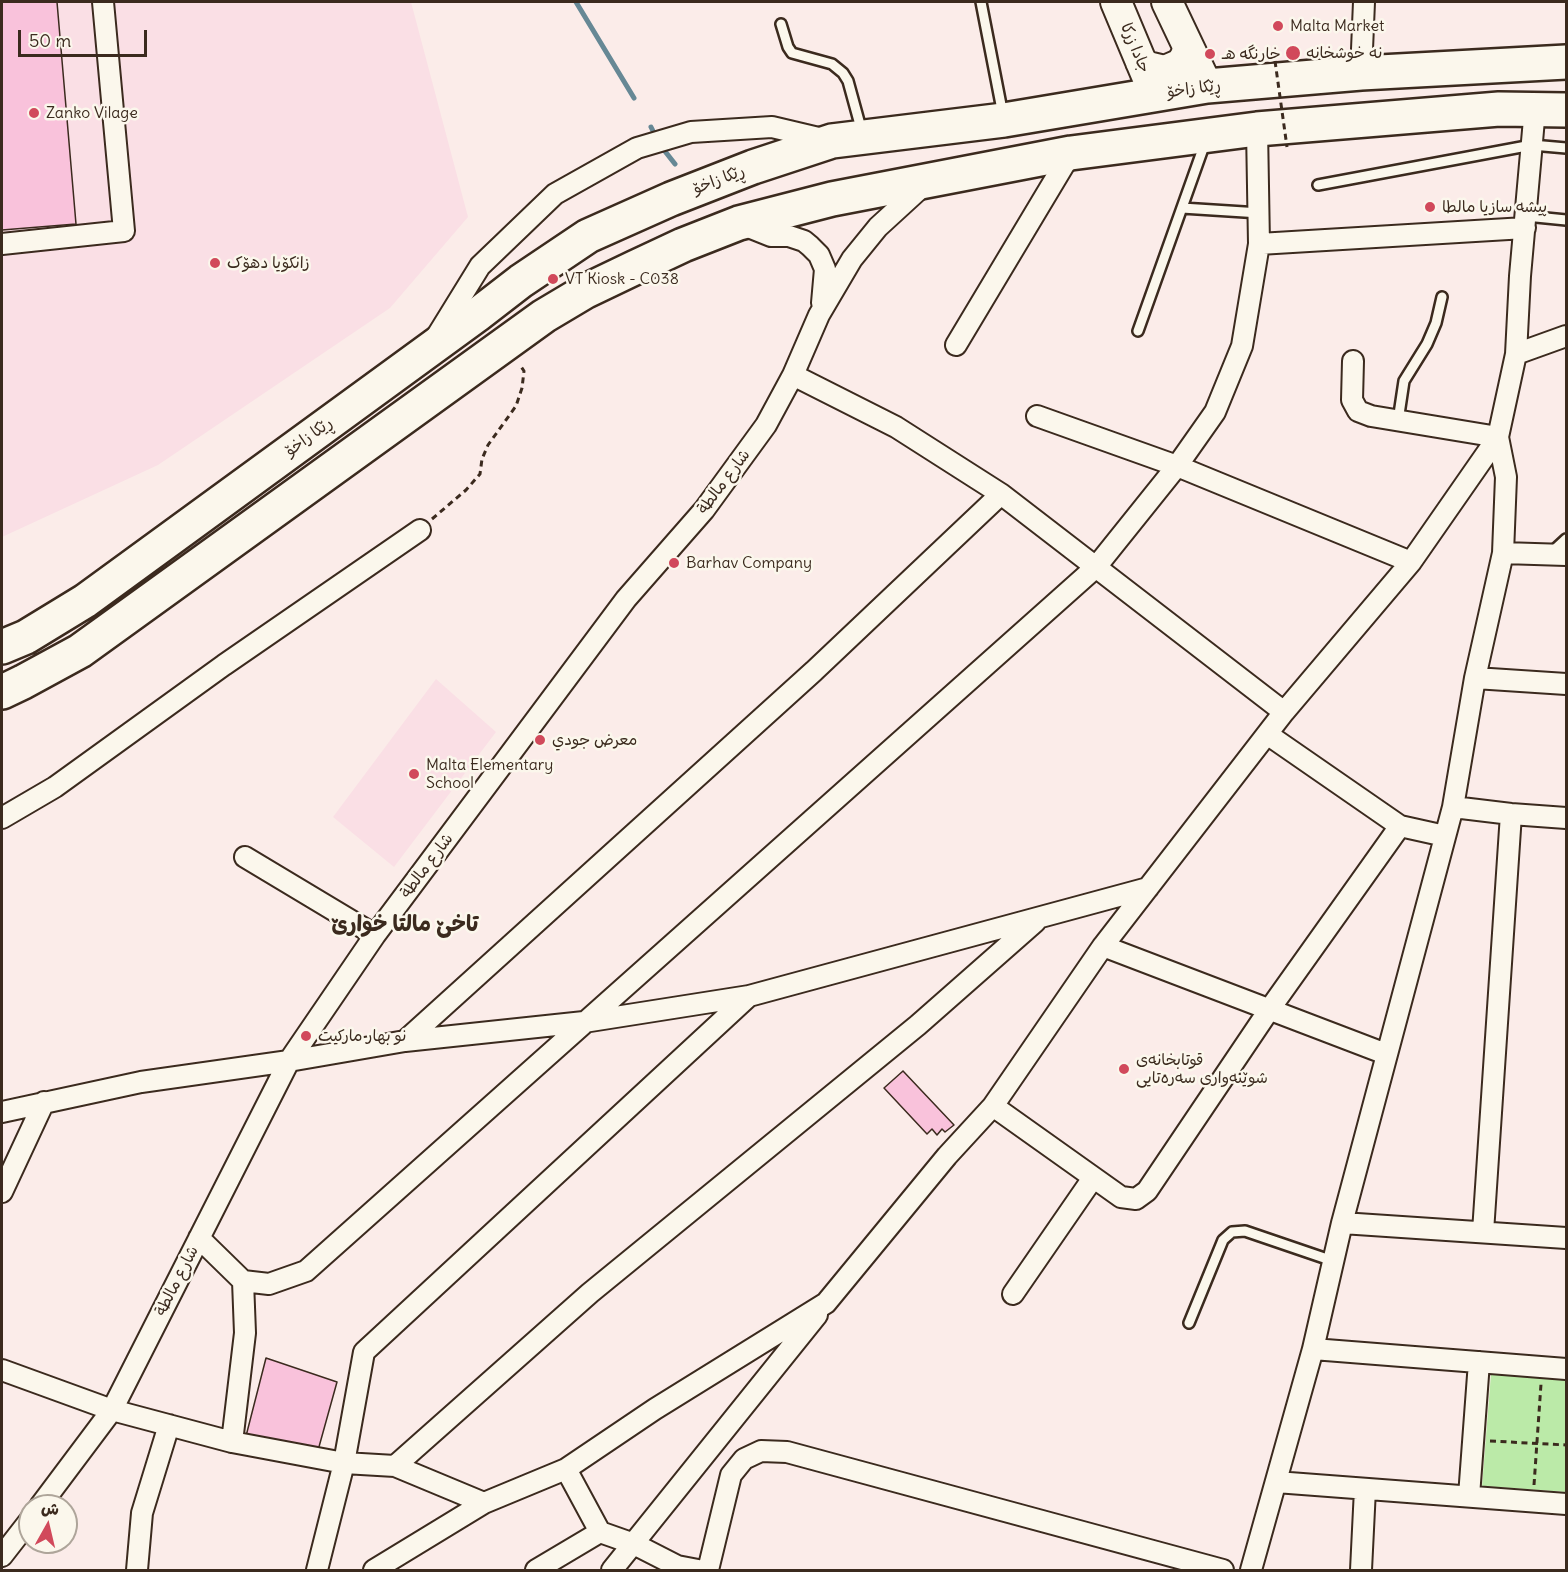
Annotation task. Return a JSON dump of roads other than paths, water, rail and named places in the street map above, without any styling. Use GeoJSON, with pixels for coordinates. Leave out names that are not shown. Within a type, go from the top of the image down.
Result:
{"type":"FeatureCollection","features":[{"type":"Feature","properties":{"kind":"highway","name":"ڕێکا زاخۆ"},"geometry":{"type":"LineString","coordinates":[[2,647],[26,637],[85,601],[521,281],[588,236],[671,199],[753,167],[848,139],[1004,120],[1207,86],[1361,73],[1566,62]]}},
{"type":"Feature","properties":{"kind":"highway"},"geometry":{"type":"LineString","coordinates":[[2,692],[80,651],[544,316],[586,291],[634,268],[683,245],[739,223],[832,199],[1071,153],[1257,129],[1499,109],[1551,109]]}},
{"type":"Feature","properties":{"kind":"highway"},"geometry":{"type":"LineString","coordinates":[[521,281],[544,316]]}},
{"type":"Feature","properties":{"kind":"main road","name":"جادا زرکا"},"geometry":{"type":"LineString","coordinates":[[1116,2],[1155,95]]}},
{"type":"Feature","properties":{"kind":"main road"},"geometry":{"type":"LineString","coordinates":[[1167,2],[1207,86]]}},
{"type":"Feature","properties":{"kind":"main road"},"geometry":{"type":"LineString","coordinates":[[1142,62],[1148,67],[1165,71],[1181,64],[1188,48]]}},
{"type":"Feature","properties":{"kind":"street"},"geometry":{"type":"LineString","coordinates":[[2,243],[124,231],[103,2]]}},
{"type":"Feature","properties":{"kind":"street"},"geometry":{"type":"LineString","coordinates":[[1361,73],[1364,2]]}},
{"type":"Feature","properties":{"kind":"street"},"geometry":{"type":"LineString","coordinates":[[612,1570],[826,1304],[948,1156],[993,1106],[1103,946],[1284,712],[1411,562],[1498,437],[1516,354],[1532,146],[1551,109]]}},
{"type":"Feature","properties":{"kind":"street"},"geometry":{"type":"LineString","coordinates":[[428,351],[480,266],[555,194],[637,148],[691,132],[772,127],[848,139]]}},
{"type":"Feature","properties":{"kind":"street"},"geometry":{"type":"LineString","coordinates":[[199,1238],[243,1281],[269,1284],[306,1271],[1096,567],[1177,466],[1215,412],[1242,346],[1259,244],[1257,129]]}},
{"type":"Feature","properties":{"kind":"street"},"geometry":{"type":"LineString","coordinates":[[956,345],[1071,153]]}},
{"type":"Feature","properties":{"kind":"street","name":"شارع مالطة"},"geometry":{"type":"LineString","coordinates":[[48,1494],[112,1410],[289,1061],[375,935],[626,599],[704,510],[753,444],[794,375],[819,315],[852,259],[878,227],[930,179]]}},
{"type":"Feature","properties":{"kind":"street"},"geometry":{"type":"LineString","coordinates":[[1259,244],[1526,222]]}},
{"type":"Feature","properties":{"kind":"street","name":"شارع مالطة"},"geometry":{"type":"LineString","coordinates":[[739,223],[771,236],[789,236],[804,241],[819,255],[823,262],[825,278],[819,315]]}},
{"type":"Feature","properties":{"kind":"street"},"geometry":{"type":"LineString","coordinates":[[1516,354],[1566,336]]}},
{"type":"Feature","properties":{"kind":"street"},"geometry":{"type":"LineString","coordinates":[[1353,361],[1352,400],[1358,411],[1371,416],[1498,437]]}},
{"type":"Feature","properties":{"kind":"street"},"geometry":{"type":"LineString","coordinates":[[794,375],[896,428],[1001,494],[1284,712]]}},
{"type":"Feature","properties":{"kind":"street"},"geometry":{"type":"LineString","coordinates":[[1037,416],[1177,466],[1411,562]]}},
{"type":"Feature","properties":{"kind":"street"},"geometry":{"type":"LineString","coordinates":[[1251,1570],[1313,1348],[1342,1223],[1453,807],[1475,678],[1503,553],[1506,477],[1498,437]]}},
{"type":"Feature","properties":{"kind":"street"},"geometry":{"type":"LineString","coordinates":[[405,1041],[814,672],[1001,494]]}},
{"type":"Feature","properties":{"kind":"street"},"geometry":{"type":"LineString","coordinates":[[2,818],[55,787],[224,665],[420,530]]}},
{"type":"Feature","properties":{"kind":"street"},"geometry":{"type":"LineString","coordinates":[[1503,553],[1557,555]]}},
{"type":"Feature","properties":{"kind":"street"},"geometry":{"type":"LineString","coordinates":[[1475,678],[1566,684]]}},
{"type":"Feature","properties":{"kind":"street"},"geometry":{"type":"LineString","coordinates":[[1267,734],[1400,826],[1445,836]]}},
{"type":"Feature","properties":{"kind":"street"},"geometry":{"type":"LineString","coordinates":[[1453,807],[1566,818]]}},
{"type":"Feature","properties":{"kind":"street"},"geometry":{"type":"LineString","coordinates":[[1483,1232],[1511,814]]}},
{"type":"Feature","properties":{"kind":"street"},"geometry":{"type":"LineString","coordinates":[[993,1106],[1121,1197],[1136,1199],[1147,1191],[1269,1010],[1400,826]]}},
{"type":"Feature","properties":{"kind":"street"},"geometry":{"type":"LineString","coordinates":[[245,857],[375,935]]}},
{"type":"Feature","properties":{"kind":"street"},"geometry":{"type":"LineString","coordinates":[[2,1112],[141,1082],[289,1061],[405,1041],[584,1022],[749,996],[1148,888]]}},
{"type":"Feature","properties":{"kind":"street"},"geometry":{"type":"LineString","coordinates":[[395,1466],[590,1293],[918,1025],[1039,919]]}},
{"type":"Feature","properties":{"kind":"street"},"geometry":{"type":"LineString","coordinates":[[1103,946],[1386,1054]]}},
{"type":"Feature","properties":{"kind":"street"},"geometry":{"type":"LineString","coordinates":[[316,1570],[344,1463],[364,1352],[749,996]]}},
{"type":"Feature","properties":{"kind":"street"},"geometry":{"type":"LineString","coordinates":[[2,1192],[44,1102]]}},
{"type":"Feature","properties":{"kind":"street"},"geometry":{"type":"LineString","coordinates":[[1013,1294],[1093,1178]]}},
{"type":"Feature","properties":{"kind":"street"},"geometry":{"type":"LineString","coordinates":[[1342,1223],[1566,1238]]}},
{"type":"Feature","properties":{"kind":"street"},"geometry":{"type":"LineString","coordinates":[[232,1442],[245,1333],[243,1281]]}},
{"type":"Feature","properties":{"kind":"street"},"geometry":{"type":"LineString","coordinates":[[374,1570],[484,1503],[566,1469],[655,1409],[826,1304]]}},
{"type":"Feature","properties":{"kind":"street"},"geometry":{"type":"LineString","coordinates":[[1313,1348],[1566,1369]]}},
{"type":"Feature","properties":{"kind":"street"},"geometry":{"type":"LineString","coordinates":[[1469,1496],[1479,1362]]}},
{"type":"Feature","properties":{"kind":"street"},"geometry":{"type":"LineString","coordinates":[[2,1370],[112,1410],[232,1442],[344,1463],[395,1466],[484,1503]]}},
{"type":"Feature","properties":{"kind":"street"},"geometry":{"type":"LineString","coordinates":[[137,1570],[142,1513],[169,1425]]}},
{"type":"Feature","properties":{"kind":"street"},"geometry":{"type":"LineString","coordinates":[[708,1570],[731,1475],[744,1459],[761,1451],[787,1452],[1223,1570]]}},
{"type":"Feature","properties":{"kind":"street"},"geometry":{"type":"LineString","coordinates":[[566,1469],[600,1532],[634,1544],[677,1566],[698,1570]]}},
{"type":"Feature","properties":{"kind":"street"},"geometry":{"type":"LineString","coordinates":[[1276,1482],[1566,1504]]}},
{"type":"Feature","properties":{"kind":"street"},"geometry":{"type":"LineString","coordinates":[[1361,1570],[1365,1489]]}},
{"type":"Feature","properties":{"kind":"street"},"geometry":{"type":"LineString","coordinates":[[536,1570],[600,1532]]}},
{"type":"Feature","properties":{"kind":"street"},"geometry":{"type":"LineString","coordinates":[[2,1556],[18,1535]]}},
{"type":"Feature","properties":{"kind":"lane"},"geometry":{"type":"LineString","coordinates":[[981,2],[1004,120]]}},
{"type":"Feature","properties":{"kind":"lane"},"geometry":{"type":"LineString","coordinates":[[781,24],[792,53],[832,64],[843,73],[848,81],[848,139]]}},
{"type":"Feature","properties":{"kind":"lane"},"geometry":{"type":"LineString","coordinates":[[1138,332],[1208,135]]}},
{"type":"Feature","properties":{"kind":"lane"},"geometry":{"type":"LineString","coordinates":[[1318,185],[1532,146],[1566,148]]}},
{"type":"Feature","properties":{"kind":"lane"},"geometry":{"type":"LineString","coordinates":[[1182,208],[1260,213]]}},
{"type":"Feature","properties":{"kind":"lane"},"geometry":{"type":"LineString","coordinates":[[1526,222],[1566,220]]}},
{"type":"Feature","properties":{"kind":"lane"},"geometry":{"type":"LineString","coordinates":[[1398,421],[1404,381],[1427,344],[1436,323],[1442,297]]}},
{"type":"Feature","properties":{"kind":"lane"},"geometry":{"type":"LineString","coordinates":[[1557,555],[1566,539]]}},
{"type":"Feature","properties":{"kind":"lane"},"geometry":{"type":"LineString","coordinates":[[1189,1323],[1223,1240],[1232,1232],[1245,1231],[1333,1261]]}},
{"type":"Feature","properties":{"kind":"waterway"},"geometry":{"type":"LineString","coordinates":[[576,2],[634,98]]}},
{"type":"Feature","properties":{"kind":"waterway"},"geometry":{"type":"LineString","coordinates":[[651,127],[654,133]]}},
{"type":"Feature","properties":{"kind":"waterway"},"geometry":{"type":"LineString","coordinates":[[664,150],[675,164]]}},
{"type":"Feature","properties":{"kind":"place","name":"Malta Market"},"geometry":{"type":"Point","coordinates":[1278,26]}},
{"type":"Feature","properties":{"kind":"place","name":"نه خوشخانه"},"geometry":{"type":"Point","coordinates":[1293,53]}},
{"type":"Feature","properties":{"kind":"place","name":"خارنگه هـ"},"geometry":{"type":"Point","coordinates":[1210,54]}},
{"type":"Feature","properties":{"kind":"place","name":"Zanko Vilage"},"geometry":{"type":"Point","coordinates":[34,113]}},
{"type":"Feature","properties":{"kind":"place","name":"پيشه سازيا مالطا"},"geometry":{"type":"Point","coordinates":[1430,207]}},
{"type":"Feature","properties":{"kind":"place","name":"زانکۆیا دهۆک"},"geometry":{"type":"Point","coordinates":[215,263]}},
{"type":"Feature","properties":{"kind":"place","name":"VT Kiosk - C038"},"geometry":{"type":"Point","coordinates":[553,279]}},
{"type":"Feature","properties":{"kind":"place","name":"Barhav Company"},"geometry":{"type":"Point","coordinates":[674,563]}},
{"type":"Feature","properties":{"kind":"place","name":"معرض جودي"},"geometry":{"type":"Point","coordinates":[540,740]}},
{"type":"Feature","properties":{"kind":"place","name":"Malta Elementary School"},"geometry":{"type":"Point","coordinates":[414,774]}},
{"type":"Feature","properties":{"kind":"place","name":"نو بهار ماركيت"},"geometry":{"type":"Point","coordinates":[306,1036]}},
{"type":"Feature","properties":{"kind":"place","name":"قوتابخانەی شوێنەواری سەرەتایی"},"geometry":{"type":"Point","coordinates":[1124,1069]}},
{"type":"Feature","properties":{"kind":"district","name":"تاخێ مالتا خوارێ"},"geometry":{"type":"Point","coordinates":[405,925]}}]}
